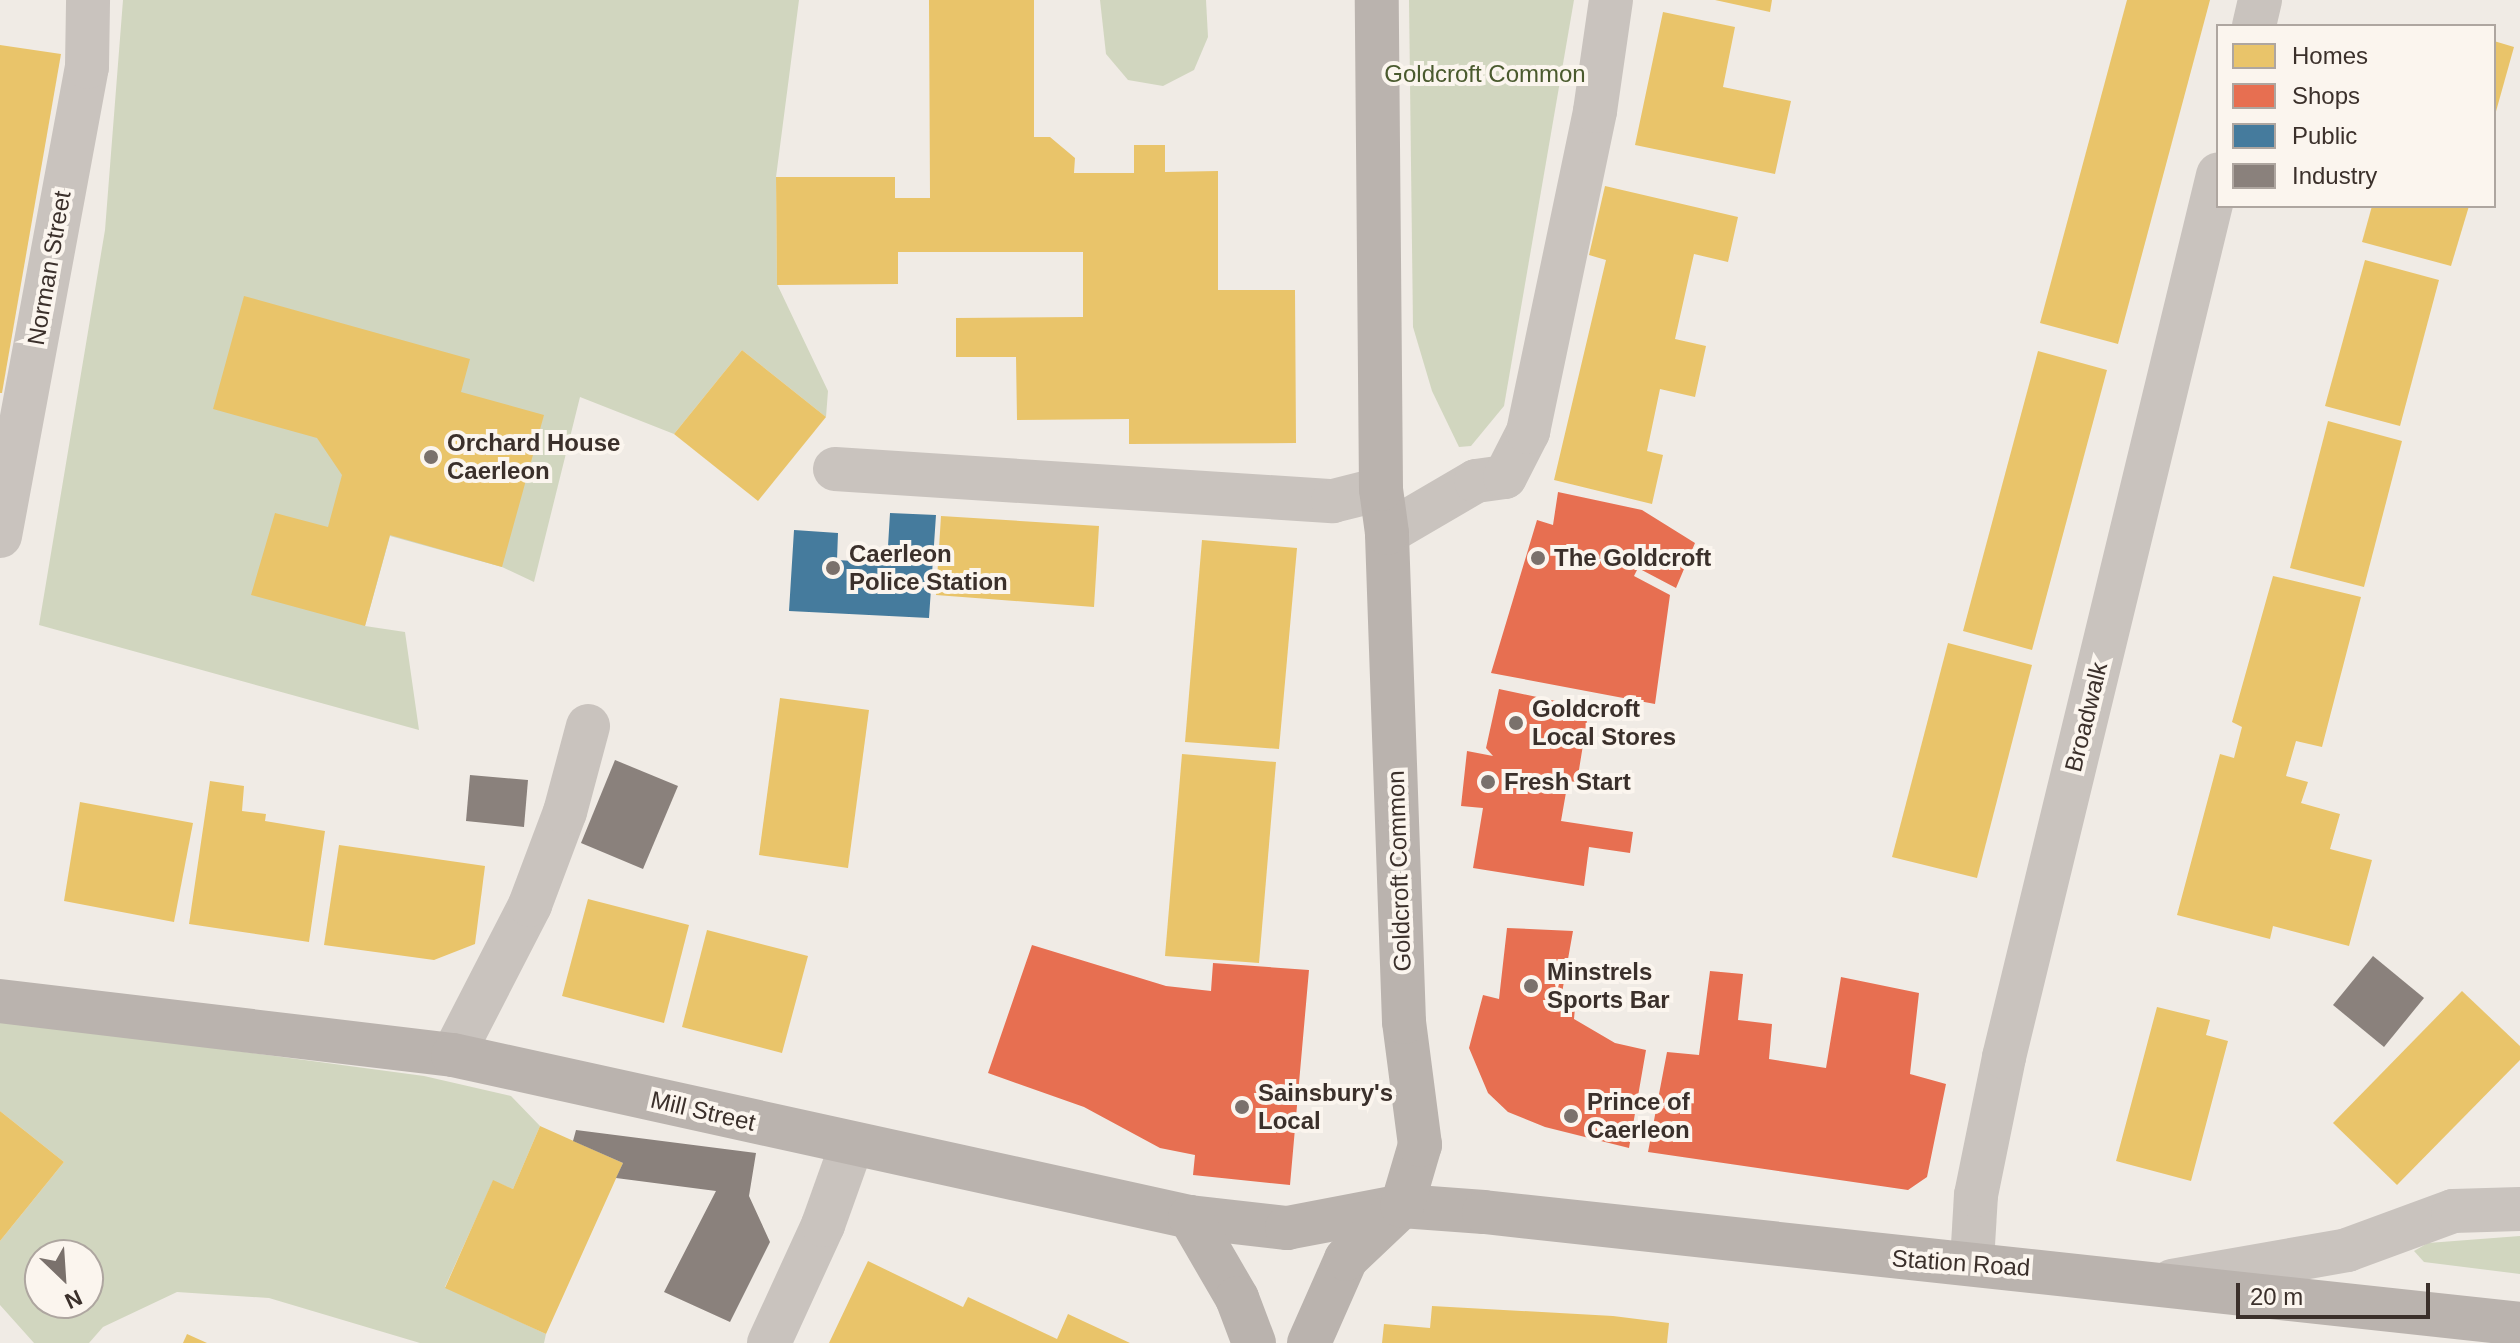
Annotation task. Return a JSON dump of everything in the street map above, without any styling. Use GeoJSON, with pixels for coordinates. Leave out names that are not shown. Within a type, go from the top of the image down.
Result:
{"type":"FeatureCollection","features":[{"type":"Feature","properties":{"kind":"main road","name":"Goldcroft Common"},"geometry":{"type":"LineString","coordinates":[[1377,0],[1381,489],[1387,533],[1404,1022],[1420,1145],[1402,1206]]}},
{"type":"Feature","properties":{"kind":"main road","name":"Mill Street"},"geometry":{"type":"LineString","coordinates":[[0,1001],[453,1055],[1190,1217],[1287,1228],[1402,1206]]}},
{"type":"Feature","properties":{"kind":"main road","name":"Station Road"},"geometry":{"type":"LineString","coordinates":[[1402,1206],[1886,1257],[1972,1262],[2163,1282],[2520,1324]]}},
{"type":"Feature","properties":{"kind":"main road"},"geometry":{"type":"LineString","coordinates":[[1309,1343],[1346,1259],[1402,1206]]}},
{"type":"Feature","properties":{"kind":"main road"},"geometry":{"type":"LineString","coordinates":[[1190,1217],[1237,1298],[1254,1343]]}},
{"type":"Feature","properties":{"kind":"street","name":"Norman Street"},"geometry":{"type":"LineString","coordinates":[[0,536],[87,67],[88,0]]}},
{"type":"Feature","properties":{"kind":"street"},"geometry":{"type":"LineString","coordinates":[[1387,533],[1476,481],[1505,477],[1528,432],[1595,111],[1611,0]]}},
{"type":"Feature","properties":{"kind":"street"},"geometry":{"type":"LineString","coordinates":[[2254,24],[2260,0]]}},
{"type":"Feature","properties":{"kind":"street","name":"Broadwalk"},"geometry":{"type":"LineString","coordinates":[[1972,1262],[1976,1195],[2004,1057],[2216,183]]}},
{"type":"Feature","properties":{"kind":"street"},"geometry":{"type":"LineString","coordinates":[[835,469],[1333,501],[1381,489]]}},
{"type":"Feature","properties":{"kind":"street"},"geometry":{"type":"LineString","coordinates":[[453,1055],[530,905],[565,812],[588,726]]}},
{"type":"Feature","properties":{"kind":"street"},"geometry":{"type":"LineString","coordinates":[[769,1343],[852,1144]]}},
{"type":"Feature","properties":{"kind":"street"},"geometry":{"type":"LineString","coordinates":[[2163,1282],[2347,1250],[2453,1211],[2520,1209]]}},
{"type":"Feature","properties":{"kind":"green space"},"geometry":{"type":"Polygon","coordinates":[[[123,0],[799,0],[776,177],[777,284],[828,391],[826,417],[742,350],[674,434],[580,397],[534,582],[502,567],[390,536],[365,626],[405,632],[419,730],[39,625],[105,230],[123,0]]]}},
{"type":"Feature","properties":{"kind":"green space"},"geometry":{"type":"Polygon","coordinates":[[[1100,0],[1206,0],[1208,37],[1194,70],[1163,86],[1128,80],[1106,54],[1100,0]]]}},
{"type":"Feature","properties":{"kind":"green space","name":"Goldcroft Common"},"geometry":{"type":"Polygon","coordinates":[[[1409,0],[1574,0],[1504,406],[1471,446],[1459,447],[1432,391],[1413,327],[1409,0]]]}},
{"type":"Feature","properties":{"kind":"green space"},"geometry":{"type":"Polygon","coordinates":[[[0,1019],[424,1076],[511,1096],[540,1126],[513,1189],[493,1181],[445,1287],[546,1334],[544,1343],[420,1343],[269,1298],[177,1292],[103,1327],[89,1343],[34,1343],[0,1305],[0,1241],[64,1162],[0,1111],[0,1019]]]}},
{"type":"Feature","properties":{"kind":"green space"},"geometry":{"type":"Polygon","coordinates":[[[2520,1236],[2520,1274],[2424,1262],[2414,1251],[2428,1243],[2520,1236]]]}},
{"type":"Feature","properties":{"kind":"building: Homes"},"geometry":{"type":"Polygon","coordinates":[[[929,0],[1034,0],[1034,137],[1050,137],[1075,158],[1074,173],[1134,173],[1134,145],[1165,145],[1165,172],[1218,171],[1218,290],[1295,290],[1296,443],[1129,444],[1129,419],[1017,420],[1016,357],[956,357],[956,318],[1083,317],[1083,252],[898,252],[898,284],[777,285],[776,177],[895,177],[895,198],[930,198],[929,0]]]}},
{"type":"Feature","properties":{"kind":"building: Homes"},"geometry":{"type":"Polygon","coordinates":[[[1715,0],[1772,0],[1770,12],[1715,0]]]}},
{"type":"Feature","properties":{"kind":"building: Homes"},"geometry":{"type":"Polygon","coordinates":[[[2127,0],[2210,0],[2118,344],[2040,323],[2127,0]]]}},
{"type":"Feature","properties":{"kind":"building: Homes"},"geometry":{"type":"Polygon","coordinates":[[[1663,12],[1735,27],[1723,87],[1791,101],[1775,174],[1635,145],[1663,12]]]}},
{"type":"Feature","properties":{"kind":"building: Homes"},"geometry":{"type":"Polygon","coordinates":[[[2496,42],[2514,47],[2496,111],[2496,42]]]}},
{"type":"Feature","properties":{"kind":"building: Homes"},"geometry":{"type":"Polygon","coordinates":[[[0,45],[61,54],[2,393],[0,393],[0,45]]]}},
{"type":"Feature","properties":{"kind":"building: Homes"},"geometry":{"type":"Polygon","coordinates":[[[1605,186],[1738,217],[1728,262],[1694,254],[1675,339],[1706,346],[1695,397],[1660,389],[1647,451],[1663,455],[1652,504],[1554,480],[1606,260],[1589,255],[1605,186]]]}},
{"type":"Feature","properties":{"kind":"building: Homes"},"geometry":{"type":"Polygon","coordinates":[[[2371,208],[2468,208],[2451,266],[2362,242],[2371,208]]]}},
{"type":"Feature","properties":{"kind":"building: Homes"},"geometry":{"type":"Polygon","coordinates":[[[2365,260],[2439,280],[2400,426],[2325,406],[2365,260]]]}},
{"type":"Feature","properties":{"kind":"building: Homes","name":"Orchard House Caerleon"},"geometry":{"type":"Polygon","coordinates":[[[244,296],[470,359],[461,392],[544,415],[502,567],[390,535],[365,626],[251,595],[275,513],[328,527],[342,475],[317,438],[213,409],[244,296]]]}},
{"type":"Feature","properties":{"kind":"building: Homes"},"geometry":{"type":"Polygon","coordinates":[[[742,350],[826,417],[758,501],[674,434],[742,350]]]}},
{"type":"Feature","properties":{"kind":"building: Homes"},"geometry":{"type":"Polygon","coordinates":[[[2038,351],[2107,370],[2032,650],[1963,631],[2038,351]]]}},
{"type":"Feature","properties":{"kind":"building: Homes"},"geometry":{"type":"Polygon","coordinates":[[[2328,421],[2402,441],[2364,587],[2290,568],[2328,421]]]}},
{"type":"Feature","properties":{"kind":"building: Homes"},"geometry":{"type":"Polygon","coordinates":[[[941,516],[1099,526],[1094,607],[936,595],[941,516]]]}},
{"type":"Feature","properties":{"kind":"building: Homes"},"geometry":{"type":"Polygon","coordinates":[[[1202,540],[1297,548],[1279,749],[1185,742],[1202,540]]]}},
{"type":"Feature","properties":{"kind":"building: Homes"},"geometry":{"type":"Polygon","coordinates":[[[2273,576],[2361,597],[2322,747],[2296,741],[2286,776],[2308,782],[2301,803],[2340,814],[2330,849],[2372,860],[2349,946],[2273,926],[2270,939],[2177,915],[2220,754],[2234,758],[2242,727],[2232,722],[2273,576]]]}},
{"type":"Feature","properties":{"kind":"building: Homes"},"geometry":{"type":"Polygon","coordinates":[[[1948,643],[2032,665],[1977,878],[1892,857],[1948,643]]]}},
{"type":"Feature","properties":{"kind":"building: Homes"},"geometry":{"type":"Polygon","coordinates":[[[780,698],[869,710],[848,868],[759,855],[780,698]]]}},
{"type":"Feature","properties":{"kind":"building: Homes"},"geometry":{"type":"Polygon","coordinates":[[[1182,754],[1276,762],[1259,963],[1165,956],[1182,754]]]}},
{"type":"Feature","properties":{"kind":"building: Homes"},"geometry":{"type":"Polygon","coordinates":[[[210,781],[244,786],[242,811],[266,814],[265,821],[325,831],[309,942],[189,924],[210,781]]]}},
{"type":"Feature","properties":{"kind":"building: Homes"},"geometry":{"type":"Polygon","coordinates":[[[80,802],[193,823],[174,922],[64,901],[80,802]]]}},
{"type":"Feature","properties":{"kind":"building: Homes"},"geometry":{"type":"Polygon","coordinates":[[[339,845],[485,866],[475,944],[434,960],[324,945],[339,845]]]}},
{"type":"Feature","properties":{"kind":"building: Homes"},"geometry":{"type":"Polygon","coordinates":[[[588,899],[689,925],[664,1023],[562,996],[588,899]]]}},
{"type":"Feature","properties":{"kind":"building: Homes"},"geometry":{"type":"Polygon","coordinates":[[[707,930],[808,956],[782,1053],[682,1027],[707,930]]]}},
{"type":"Feature","properties":{"kind":"building: Homes"},"geometry":{"type":"Polygon","coordinates":[[[2462,991],[2520,1046],[2520,1060],[2397,1185],[2333,1123],[2462,991]]]}},
{"type":"Feature","properties":{"kind":"building: Homes"},"geometry":{"type":"Polygon","coordinates":[[[2157,1007],[2210,1020],[2206,1035],[2228,1041],[2191,1181],[2116,1161],[2157,1007]]]}},
{"type":"Feature","properties":{"kind":"building: Homes"},"geometry":{"type":"Polygon","coordinates":[[[0,1111],[64,1162],[0,1241],[0,1111]]]}},
{"type":"Feature","properties":{"kind":"building: Homes"},"geometry":{"type":"Polygon","coordinates":[[[540,1126],[623,1163],[546,1334],[445,1288],[493,1180],[513,1189],[540,1126]]]}},
{"type":"Feature","properties":{"kind":"building: Homes"},"geometry":{"type":"Polygon","coordinates":[[[868,1261],[963,1307],[968,1297],[1057,1339],[1068,1314],[1130,1343],[829,1343],[868,1261]]]}},
{"type":"Feature","properties":{"kind":"building: Homes"},"geometry":{"type":"Polygon","coordinates":[[[1432,1306],[1613,1316],[1669,1323],[1667,1343],[1382,1343],[1384,1324],[1430,1328],[1432,1306]]]}},
{"type":"Feature","properties":{"kind":"building: Homes"},"geometry":{"type":"Polygon","coordinates":[[[187,1334],[207,1343],[183,1343],[187,1334]]]}},
{"type":"Feature","properties":{"kind":"building: Shops"},"geometry":{"type":"Polygon","coordinates":[[[1558,492],[1642,510],[1695,543],[1676,588],[1638,568],[1634,576],[1670,595],[1655,704],[1491,673],[1537,520],[1553,525],[1558,492]]]}},
{"type":"Feature","properties":{"kind":"building: Shops"},"geometry":{"type":"Polygon","coordinates":[[[1499,689],[1589,708],[1577,782],[1568,781],[1561,821],[1633,832],[1630,853],[1589,847],[1584,886],[1473,868],[1483,808],[1461,806],[1467,751],[1493,756],[1486,748],[1499,689]]]}},
{"type":"Feature","properties":{"kind":"building: Shops"},"geometry":{"type":"Polygon","coordinates":[[[1507,928],[1573,931],[1560,1004],[1575,1008],[1574,1019],[1615,1043],[1646,1050],[1629,1148],[1545,1127],[1508,1112],[1488,1093],[1469,1048],[1483,995],[1499,999],[1507,928]]]}},
{"type":"Feature","properties":{"kind":"building: Shops"},"geometry":{"type":"Polygon","coordinates":[[[1032,945],[1166,986],[1211,991],[1213,963],[1309,970],[1290,1185],[1193,1175],[1195,1155],[1160,1148],[1084,1107],[988,1073],[1032,945]]]}},
{"type":"Feature","properties":{"kind":"building: Shops"},"geometry":{"type":"Polygon","coordinates":[[[1710,971],[1743,974],[1738,1020],[1772,1024],[1769,1059],[1826,1068],[1841,977],[1919,993],[1910,1074],[1946,1084],[1927,1177],[1908,1190],[1648,1152],[1667,1052],[1699,1055],[1710,971]]]}},
{"type":"Feature","properties":{"kind":"building: Public"},"geometry":{"type":"Polygon","coordinates":[[[890,513],[936,515],[929,618],[789,611],[794,530],[838,533],[837,560],[887,563],[890,513]]]}},
{"type":"Feature","properties":{"kind":"building: Industry"},"geometry":{"type":"Polygon","coordinates":[[[615,760],[678,786],[643,869],[581,843],[615,760]]]}},
{"type":"Feature","properties":{"kind":"building: Industry"},"geometry":{"type":"Polygon","coordinates":[[[470,775],[528,780],[524,827],[466,821],[470,775]]]}},
{"type":"Feature","properties":{"kind":"building: Industry"},"geometry":{"type":"Polygon","coordinates":[[[2373,956],[2424,998],[2384,1047],[2333,1005],[2373,956]]]}},
{"type":"Feature","properties":{"kind":"building: Industry"},"geometry":{"type":"Polygon","coordinates":[[[576,1130],[756,1153],[749,1196],[770,1242],[730,1322],[664,1292],[716,1191],[616,1178],[623,1163],[573,1141],[576,1130]]]}},
{"type":"Feature","properties":{"kind":"place","name":"Orchard House Caerleon"},"geometry":{"type":"Point","coordinates":[431,457]}},
{"type":"Feature","properties":{"kind":"place","name":"The Goldcroft"},"geometry":{"type":"Point","coordinates":[1538,558]}},
{"type":"Feature","properties":{"kind":"place","name":"Caerleon Police Station"},"geometry":{"type":"Point","coordinates":[833,568]}},
{"type":"Feature","properties":{"kind":"place","name":"Goldcroft Local Stores"},"geometry":{"type":"Point","coordinates":[1516,723]}},
{"type":"Feature","properties":{"kind":"place","name":"Fresh Start"},"geometry":{"type":"Point","coordinates":[1488,782]}},
{"type":"Feature","properties":{"kind":"place","name":"Minstrels Sports Bar"},"geometry":{"type":"Point","coordinates":[1531,986]}},
{"type":"Feature","properties":{"kind":"place","name":"Sainsbury's Local"},"geometry":{"type":"Point","coordinates":[1242,1107]}},
{"type":"Feature","properties":{"kind":"place","name":"Prince of Caerleon"},"geometry":{"type":"Point","coordinates":[1571,1116]}}]}
